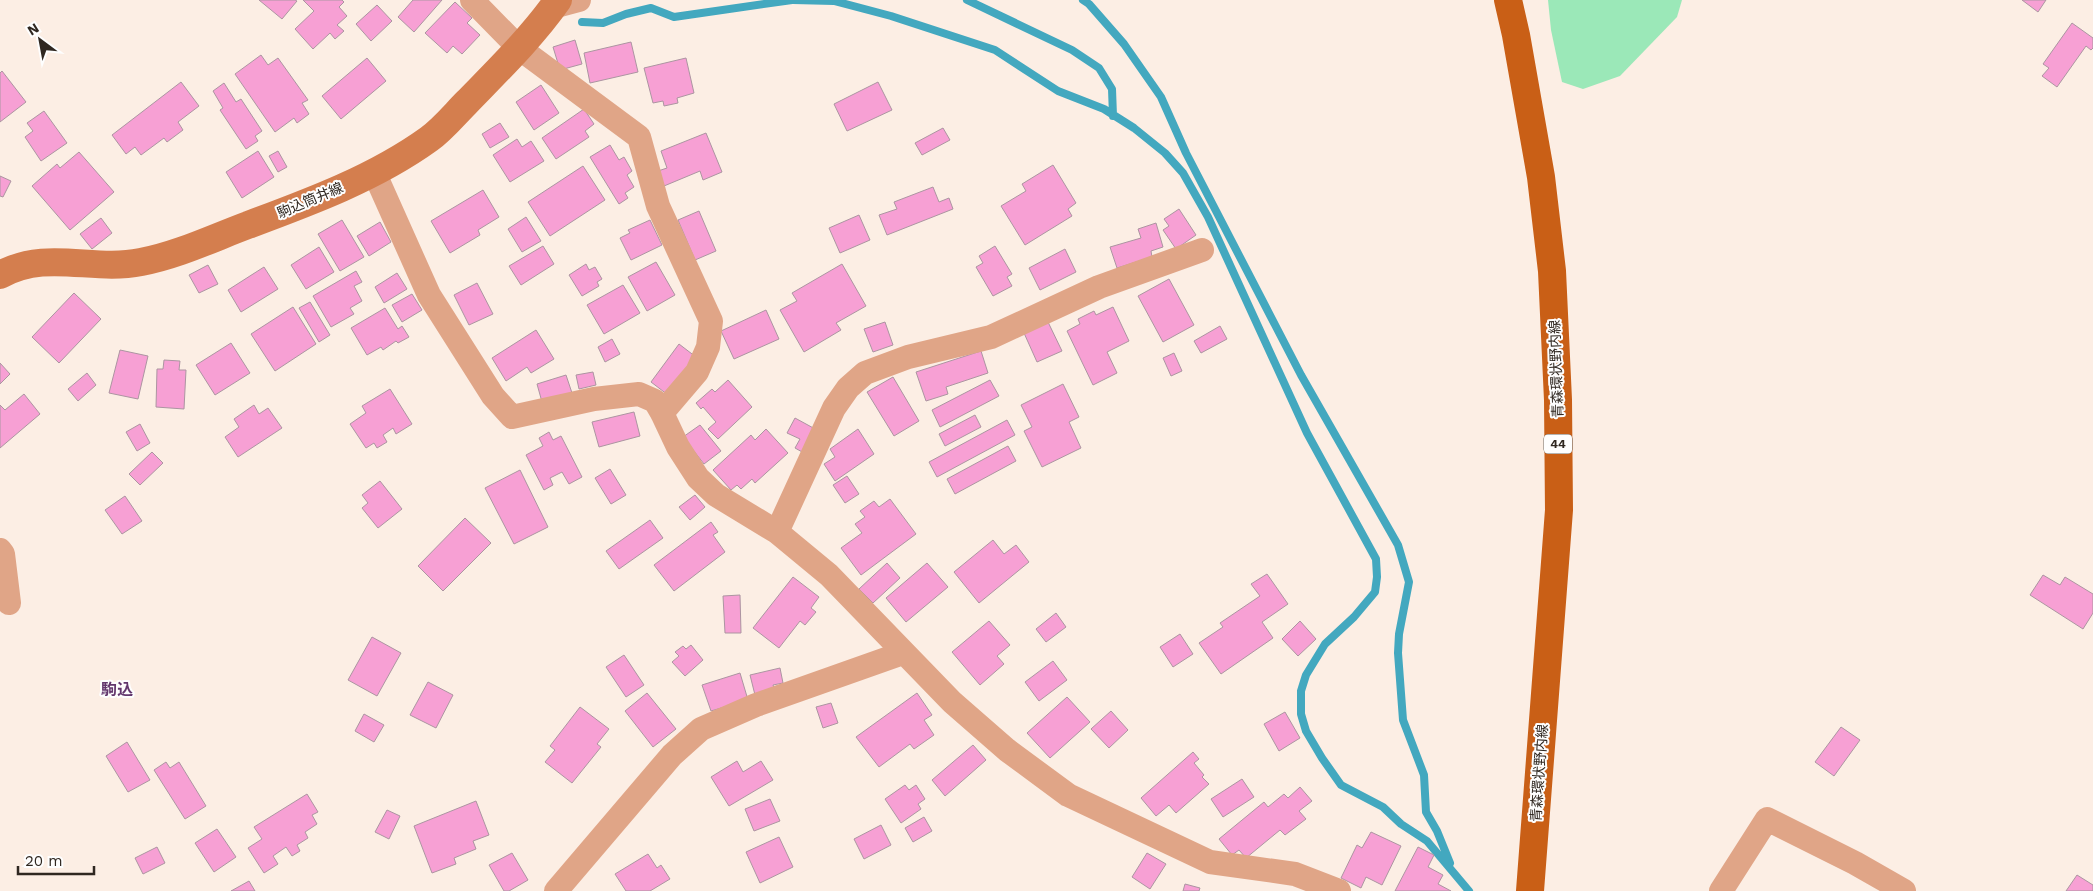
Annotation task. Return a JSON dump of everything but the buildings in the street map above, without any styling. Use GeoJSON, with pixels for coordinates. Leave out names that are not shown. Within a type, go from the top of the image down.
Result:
{"type":"FeatureCollection","features":[{"type":"Feature","properties":{"kind":"main road","name":"青森環状野内線"},"geometry":{"type":"LineString","coordinates":[[1508,0],[1541,177],[1552,271],[1558,400],[1559,510],[1530,891]]}},
{"type":"Feature","properties":{"kind":"main road","name":"駒込筒井線"},"geometry":{"type":"LineString","coordinates":[[0,275],[13,268],[44,261],[116,265],[140,263],[169,255],[320,198],[374,172],[430,138],[520,48],[555,4]]}},
{"type":"Feature","properties":{"kind":"street"},"geometry":{"type":"LineString","coordinates":[[472,0],[520,48],[639,137],[658,206],[711,321],[708,347],[697,372],[662,413]]}},
{"type":"Feature","properties":{"kind":"street"},"geometry":{"type":"LineString","coordinates":[[555,4],[579,0]]}},
{"type":"Feature","properties":{"kind":"street"},"geometry":{"type":"LineString","coordinates":[[374,172],[429,295],[493,396],[512,417],[594,399],[638,394],[655,401],[678,447],[698,478],[716,495],[777,532],[829,575],[952,702],[1007,750],[1068,795],[1210,862],[1295,874],[1340,891]]}},
{"type":"Feature","properties":{"kind":"street"},"geometry":{"type":"LineString","coordinates":[[777,532],[834,408],[848,388],[865,373],[908,358],[991,337],[1099,287],[1202,250]]}},
{"type":"Feature","properties":{"kind":"street"},"geometry":{"type":"LineString","coordinates":[[0,550],[3,554],[9,603]]}},
{"type":"Feature","properties":{"kind":"street"},"geometry":{"type":"LineString","coordinates":[[556,891],[672,755],[701,730],[756,705],[903,653]]}},
{"type":"Feature","properties":{"kind":"street"},"geometry":{"type":"LineString","coordinates":[[1721,891],[1767,819],[1855,862],[1904,891]]}},
{"type":"Feature","properties":{"kind":"green space"},"geometry":{"type":"Polygon","coordinates":[[[1548,0],[1682,0],[1677,17],[1620,76],[1583,89],[1562,82],[1551,30],[1548,0]]]}},
{"type":"Feature","properties":{"kind":"waterway"},"geometry":{"type":"LineString","coordinates":[[582,22],[603,23],[626,14],[651,8],[674,17],[792,0]]}},
{"type":"Feature","properties":{"kind":"waterway"},"geometry":{"type":"LineString","coordinates":[[793,0],[834,1],[891,16],[995,50],[1058,91],[1104,109],[1134,128],[1165,153],[1183,173],[1208,217],[1307,433],[1376,559],[1377,577],[1375,592],[1354,617],[1325,644],[1306,675],[1301,691],[1301,714],[1306,731],[1341,785],[1383,807],[1401,824],[1427,841],[1469,891]]}},
{"type":"Feature","properties":{"kind":"waterway"},"geometry":{"type":"LineString","coordinates":[[967,0],[1072,50],[1099,68],[1112,89],[1113,116]]}},
{"type":"Feature","properties":{"kind":"waterway"},"geometry":{"type":"LineString","coordinates":[[1083,0],[1089,4],[1124,44],[1161,97],[1186,153],[1301,375],[1398,545],[1409,582],[1399,634],[1398,653],[1403,720],[1424,775],[1426,812],[1437,831],[1450,863]]}},
{"type":"Feature","properties":{"kind":"district","name":"駒込"},"geometry":{"type":"Point","coordinates":[117,689]}}]}
